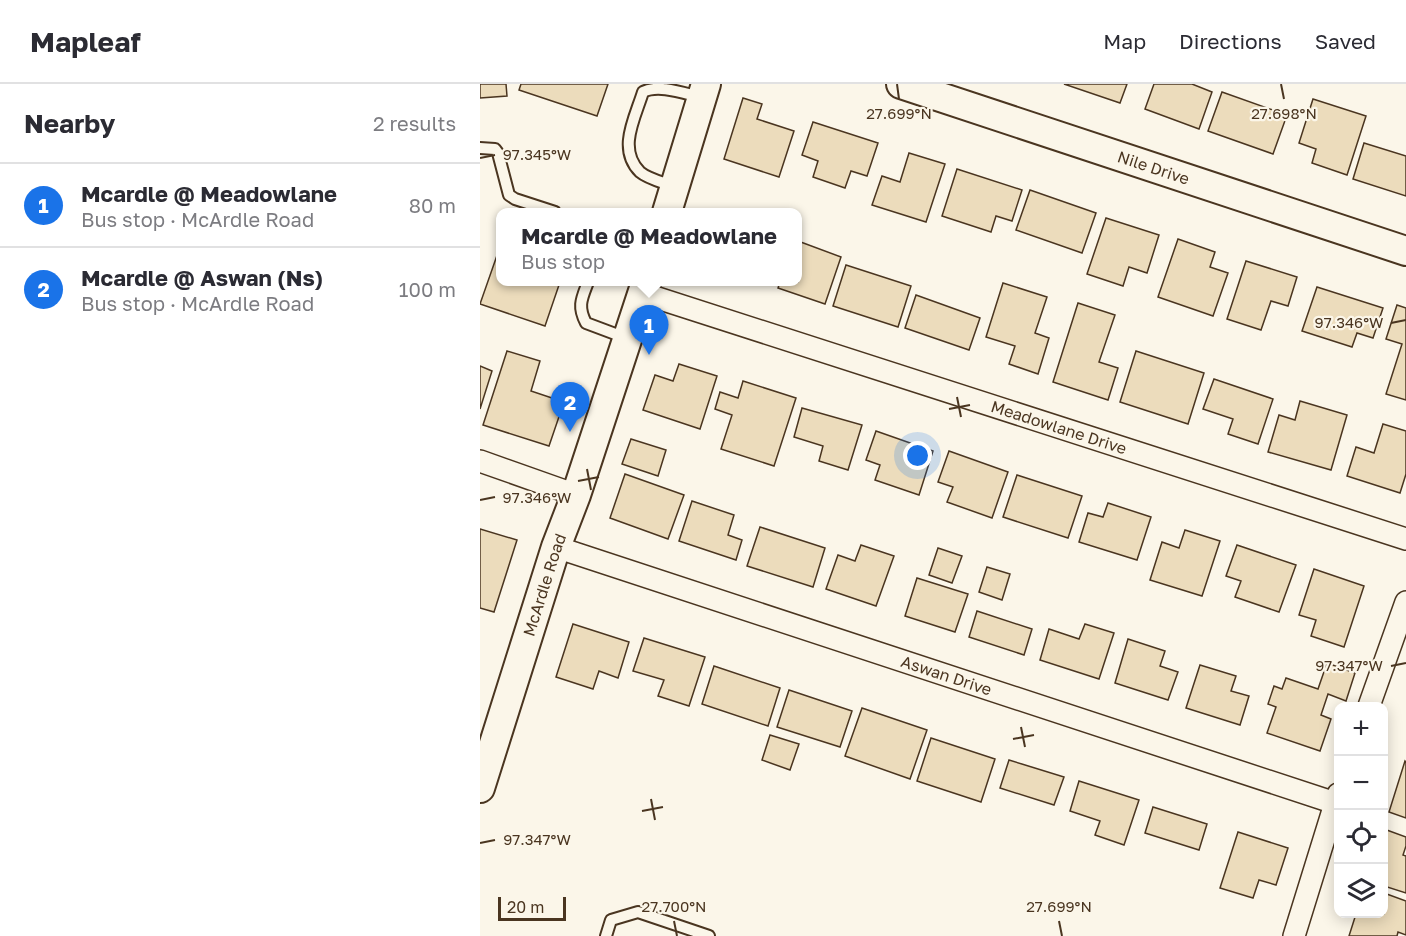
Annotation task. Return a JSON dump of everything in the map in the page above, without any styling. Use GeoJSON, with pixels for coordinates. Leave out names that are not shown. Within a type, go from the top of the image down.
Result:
{"type":"FeatureCollection","features":[{"type":"Feature","properties":{"kind":"main road","name":"Nile Drive"},"geometry":{"type":"LineString","coordinates":[[901,84],[1406,251]]}},
{"type":"Feature","properties":{"kind":"main road"},"geometry":{"type":"LineString","coordinates":[[671,200],[704,91]]}},
{"type":"Feature","properties":{"kind":"main road","name":"McArdle Road"},"geometry":{"type":"LineString","coordinates":[[480,788],[556,547],[576,495],[644,287]]}},
{"type":"Feature","properties":{"kind":"street","name":"Meadowlane Drive"},"geometry":{"type":"LineString","coordinates":[[644,287],[1406,539]]}},
{"type":"Feature","properties":{"kind":"street"},"geometry":{"type":"LineString","coordinates":[[480,461],[576,495]]}},
{"type":"Feature","properties":{"kind":"street","name":"Aswan Drive"},"geometry":{"type":"LineString","coordinates":[[556,547],[1334,798]]}},
{"type":"Feature","properties":{"kind":"street"},"geometry":{"type":"LineString","coordinates":[[1370,702],[1406,602]]}},
{"type":"Feature","properties":{"kind":"street"},"geometry":{"type":"LineString","coordinates":[[1294,936],[1334,809]]}},
{"type":"Feature","properties":{"kind":"lane"},"geometry":{"type":"LineString","coordinates":[[671,200],[641,173],[631,158],[627,140],[643,93],[649,88],[656,85],[704,91]]}},
{"type":"Feature","properties":{"kind":"lane"},"geometry":{"type":"LineString","coordinates":[[480,148],[495,149],[498,153],[509,195],[540,208]]}},
{"type":"Feature","properties":{"kind":"lane"},"geometry":{"type":"LineString","coordinates":[[587,286],[581,302],[581,313],[586,323],[627,339]]}},
{"type":"Feature","properties":{"kind":"lane"},"geometry":{"type":"LineString","coordinates":[[606,936],[611,921],[638,912],[680,931],[709,936]]}},
{"type":"Feature","properties":{"kind":"building"},"geometry":{"type":"Polygon","coordinates":[[[480,84],[506,84],[507,96],[480,98],[480,84]]]}},
{"type":"Feature","properties":{"kind":"building"},"geometry":{"type":"Polygon","coordinates":[[[521,84],[608,84],[597,116],[519,90],[521,84]]]}},
{"type":"Feature","properties":{"kind":"building"},"geometry":{"type":"Polygon","coordinates":[[[1064,84],[1127,84],[1120,103],[1064,84]]]}},
{"type":"Feature","properties":{"kind":"building"},"geometry":{"type":"Polygon","coordinates":[[[1154,84],[1192,84],[1212,92],[1199,129],[1145,109],[1154,84]]]}},
{"type":"Feature","properties":{"kind":"building"},"geometry":{"type":"Polygon","coordinates":[[[1222,92],[1287,115],[1273,154],[1208,131],[1222,92]]]}},
{"type":"Feature","properties":{"kind":"building"},"geometry":{"type":"Polygon","coordinates":[[[743,98],[762,104],[757,119],[794,131],[779,177],[724,159],[743,98]]]}},
{"type":"Feature","properties":{"kind":"building"},"geometry":{"type":"Polygon","coordinates":[[[1313,99],[1366,116],[1347,175],[1312,163],[1316,149],[1299,143],[1313,99]]]}},
{"type":"Feature","properties":{"kind":"building"},"geometry":{"type":"Polygon","coordinates":[[[813,122],[878,143],[867,176],[851,171],[845,188],[813,177],[818,161],[802,155],[813,122]]]}},
{"type":"Feature","properties":{"kind":"building"},"geometry":{"type":"Polygon","coordinates":[[[1364,143],[1406,156],[1406,196],[1353,179],[1364,143]]]}},
{"type":"Feature","properties":{"kind":"building"},"geometry":{"type":"Polygon","coordinates":[[[909,153],[945,164],[926,222],[872,205],[882,176],[900,182],[909,153]]]}},
{"type":"Feature","properties":{"kind":"building"},"geometry":{"type":"Polygon","coordinates":[[[957,169],[1022,190],[1012,221],[996,216],[991,232],[942,216],[957,169]]]}},
{"type":"Feature","properties":{"kind":"building"},"geometry":{"type":"Polygon","coordinates":[[[1030,190],[1096,213],[1082,253],[1016,230],[1030,190]]]}},
{"type":"Feature","properties":{"kind":"building"},"geometry":{"type":"Polygon","coordinates":[[[1106,218],[1159,235],[1147,273],[1129,267],[1123,286],[1087,274],[1106,218]]]}},
{"type":"Feature","properties":{"kind":"building"},"geometry":{"type":"Polygon","coordinates":[[[1178,239],[1215,252],[1210,267],[1228,273],[1213,316],[1158,297],[1178,239]]]}},
{"type":"Feature","properties":{"kind":"building"},"geometry":{"type":"Polygon","coordinates":[[[802,242],[841,257],[825,304],[778,288],[779,286],[802,286],[802,242]]]}},
{"type":"Feature","properties":{"kind":"building"},"geometry":{"type":"Polygon","coordinates":[[[496,258],[496,286],[559,286],[545,326],[480,304],[496,258]]]}},
{"type":"Feature","properties":{"kind":"building"},"geometry":{"type":"Polygon","coordinates":[[[1246,261],[1297,277],[1288,306],[1271,301],[1261,330],[1227,319],[1246,261]]]}},
{"type":"Feature","properties":{"kind":"building"},"geometry":{"type":"Polygon","coordinates":[[[846,265],[911,286],[898,327],[833,306],[846,265]]]}},
{"type":"Feature","properties":{"kind":"building"},"geometry":{"type":"Polygon","coordinates":[[[1003,283],[1047,297],[1035,333],[1049,338],[1038,374],[1009,364],[1015,346],[986,337],[1003,283]]]}},
{"type":"Feature","properties":{"kind":"building"},"geometry":{"type":"Polygon","coordinates":[[[1317,287],[1383,308],[1373,338],[1357,333],[1352,347],[1302,331],[1317,287]]]}},
{"type":"Feature","properties":{"kind":"building"},"geometry":{"type":"Polygon","coordinates":[[[916,295],[980,318],[969,350],[905,328],[916,295]]]}},
{"type":"Feature","properties":{"kind":"building"},"geometry":{"type":"Polygon","coordinates":[[[1078,303],[1115,315],[1099,362],[1118,368],[1108,400],[1053,382],[1078,303]]]}},
{"type":"Feature","properties":{"kind":"building"},"geometry":{"type":"Polygon","coordinates":[[[1397,305],[1406,308],[1406,400],[1386,394],[1402,344],[1386,339],[1397,305]]]}},
{"type":"Feature","properties":{"kind":"building"},"geometry":{"type":"Polygon","coordinates":[[[507,351],[540,361],[531,391],[564,402],[549,446],[483,425],[507,351]]]}},
{"type":"Feature","properties":{"kind":"building"},"geometry":{"type":"Polygon","coordinates":[[[1136,351],[1204,373],[1188,424],[1120,402],[1136,351]]]}},
{"type":"Feature","properties":{"kind":"building"},"geometry":{"type":"Polygon","coordinates":[[[679,364],[717,376],[700,429],[643,410],[655,375],[673,381],[679,364]]]}},
{"type":"Feature","properties":{"kind":"building"},"geometry":{"type":"Polygon","coordinates":[[[480,366],[492,371],[480,409],[480,366]]]}},
{"type":"Feature","properties":{"kind":"building"},"geometry":{"type":"Polygon","coordinates":[[[1214,379],[1273,399],[1258,444],[1228,434],[1233,419],[1203,409],[1214,379]]]}},
{"type":"Feature","properties":{"kind":"building"},"geometry":{"type":"Polygon","coordinates":[[[743,381],[796,398],[774,466],[721,449],[732,415],[715,409],[720,392],[738,398],[743,381]]]}},
{"type":"Feature","properties":{"kind":"building"},"geometry":{"type":"Polygon","coordinates":[[[1300,401],[1347,415],[1331,470],[1268,452],[1279,415],[1295,420],[1300,401]]]}},
{"type":"Feature","properties":{"kind":"building"},"geometry":{"type":"Polygon","coordinates":[[[802,408],[862,425],[848,470],[819,461],[823,446],[794,437],[802,408]]]}},
{"type":"Feature","properties":{"kind":"building"},"geometry":{"type":"Polygon","coordinates":[[[1383,424],[1406,431],[1406,474],[1400,493],[1347,476],[1356,447],[1374,453],[1383,424]]]}},
{"type":"Feature","properties":{"kind":"building"},"geometry":{"type":"Polygon","coordinates":[[[876,431],[933,451],[919,495],[875,480],[880,465],[866,460],[876,431]]]}},
{"type":"Feature","properties":{"kind":"building"},"geometry":{"type":"Polygon","coordinates":[[[631,439],[666,450],[658,476],[622,464],[631,439]]]}},
{"type":"Feature","properties":{"kind":"building"},"geometry":{"type":"Polygon","coordinates":[[[949,451],[1008,472],[992,518],[947,502],[953,487],[938,482],[949,451]]]}},
{"type":"Feature","properties":{"kind":"building"},"geometry":{"type":"Polygon","coordinates":[[[625,474],[684,495],[668,539],[610,518],[625,474]]]}},
{"type":"Feature","properties":{"kind":"building"},"geometry":{"type":"Polygon","coordinates":[[[1017,475],[1082,496],[1068,538],[1003,517],[1017,475]]]}},
{"type":"Feature","properties":{"kind":"building"},"geometry":{"type":"Polygon","coordinates":[[[692,501],[734,515],[728,535],[742,540],[736,560],[679,541],[692,501]]]}},
{"type":"Feature","properties":{"kind":"building"},"geometry":{"type":"Polygon","coordinates":[[[1108,503],[1151,517],[1137,560],[1079,542],[1088,513],[1103,517],[1108,503]]]}},
{"type":"Feature","properties":{"kind":"building"},"geometry":{"type":"Polygon","coordinates":[[[760,527],[825,548],[813,587],[747,566],[760,527]]]}},
{"type":"Feature","properties":{"kind":"building"},"geometry":{"type":"Polygon","coordinates":[[[480,529],[517,540],[494,612],[480,608],[480,529]]]}},
{"type":"Feature","properties":{"kind":"building"},"geometry":{"type":"Polygon","coordinates":[[[1185,530],[1220,541],[1202,596],[1150,580],[1162,542],[1179,548],[1185,530]]]}},
{"type":"Feature","properties":{"kind":"building"},"geometry":{"type":"Polygon","coordinates":[[[861,545],[894,556],[876,606],[826,589],[838,555],[855,561],[861,545]]]}},
{"type":"Feature","properties":{"kind":"building"},"geometry":{"type":"Polygon","coordinates":[[[1237,545],[1296,565],[1279,612],[1235,597],[1241,581],[1226,576],[1237,545]]]}},
{"type":"Feature","properties":{"kind":"building"},"geometry":{"type":"Polygon","coordinates":[[[938,548],[962,556],[952,583],[929,575],[938,548]]]}},
{"type":"Feature","properties":{"kind":"building"},"geometry":{"type":"Polygon","coordinates":[[[987,567],[1010,574],[1002,600],[979,592],[987,567]]]}},
{"type":"Feature","properties":{"kind":"building"},"geometry":{"type":"Polygon","coordinates":[[[1314,569],[1364,586],[1344,647],[1311,636],[1316,620],[1299,615],[1314,569]]]}},
{"type":"Feature","properties":{"kind":"building"},"geometry":{"type":"Polygon","coordinates":[[[917,578],[968,594],[955,632],[905,616],[917,578]]]}},
{"type":"Feature","properties":{"kind":"building"},"geometry":{"type":"Polygon","coordinates":[[[977,611],[1032,629],[1024,655],[969,637],[977,611]]]}},
{"type":"Feature","properties":{"kind":"building"},"geometry":{"type":"Polygon","coordinates":[[[573,624],[629,642],[618,678],[599,671],[593,689],[556,677],[573,624]]]}},
{"type":"Feature","properties":{"kind":"building"},"geometry":{"type":"Polygon","coordinates":[[[1085,624],[1114,633],[1099,679],[1040,660],[1049,629],[1079,639],[1085,624]]]}},
{"type":"Feature","properties":{"kind":"building"},"geometry":{"type":"Polygon","coordinates":[[[644,638],[705,657],[689,706],[658,696],[664,680],[633,671],[644,638]]]}},
{"type":"Feature","properties":{"kind":"building"},"geometry":{"type":"Polygon","coordinates":[[[1128,639],[1165,651],[1160,666],[1178,672],[1168,700],[1115,683],[1128,639]]]}},
{"type":"Feature","properties":{"kind":"building"},"geometry":{"type":"Polygon","coordinates":[[[1327,663],[1355,673],[1346,701],[1328,694],[1321,715],[1331,719],[1320,751],[1267,733],[1276,707],[1268,704],[1274,686],[1282,689],[1286,678],[1318,689],[1327,663]]]}},
{"type":"Feature","properties":{"kind":"building"},"geometry":{"type":"Polygon","coordinates":[[[1200,665],[1236,676],[1231,691],[1249,696],[1240,725],[1186,708],[1200,665]]]}},
{"type":"Feature","properties":{"kind":"building"},"geometry":{"type":"Polygon","coordinates":[[[714,666],[780,688],[768,726],[702,704],[714,666]]]}},
{"type":"Feature","properties":{"kind":"building"},"geometry":{"type":"Polygon","coordinates":[[[789,690],[852,711],[840,747],[777,727],[789,690]]]}},
{"type":"Feature","properties":{"kind":"building"},"geometry":{"type":"Polygon","coordinates":[[[862,708],[927,730],[910,779],[845,756],[862,708]]]}},
{"type":"Feature","properties":{"kind":"building"},"geometry":{"type":"Polygon","coordinates":[[[770,735],[799,744],[790,770],[762,760],[770,735]]]}},
{"type":"Feature","properties":{"kind":"building"},"geometry":{"type":"Polygon","coordinates":[[[931,738],[995,759],[981,802],[917,781],[931,738]]]}},
{"type":"Feature","properties":{"kind":"building"},"geometry":{"type":"Polygon","coordinates":[[[1009,760],[1064,777],[1054,805],[1000,788],[1009,760]]]}},
{"type":"Feature","properties":{"kind":"building"},"geometry":{"type":"Polygon","coordinates":[[[1406,762],[1406,818],[1389,812],[1406,762]]]}},
{"type":"Feature","properties":{"kind":"building"},"geometry":{"type":"Polygon","coordinates":[[[1079,781],[1139,800],[1124,845],[1095,835],[1100,821],[1070,811],[1079,781]]]}},
{"type":"Feature","properties":{"kind":"building"},"geometry":{"type":"Polygon","coordinates":[[[1153,807],[1207,824],[1199,850],[1145,833],[1153,807]]]}},
{"type":"Feature","properties":{"kind":"building"},"geometry":{"type":"Polygon","coordinates":[[[1388,830],[1406,837],[1403,855],[1406,856],[1406,893],[1388,887],[1388,830]]]}},
{"type":"Feature","properties":{"kind":"building"},"geometry":{"type":"Polygon","coordinates":[[[1238,832],[1288,848],[1276,885],[1259,880],[1253,898],[1220,888],[1238,832]]]}},
{"type":"Feature","properties":{"kind":"building"},"geometry":{"type":"Polygon","coordinates":[[[1388,894],[1406,901],[1406,935],[1398,932],[1397,936],[1349,936],[1355,918],[1388,918],[1388,894]]]}},
{"type":"Feature","properties":{"kind":"place","name":"Mcardle @ Meadowlane"},"geometry":{"type":"Point","coordinates":[649,355]}},
{"type":"Feature","properties":{"kind":"place","name":"Mcardle @ Aswan (Ns)"},"geometry":{"type":"Point","coordinates":[570,432]}}]}
